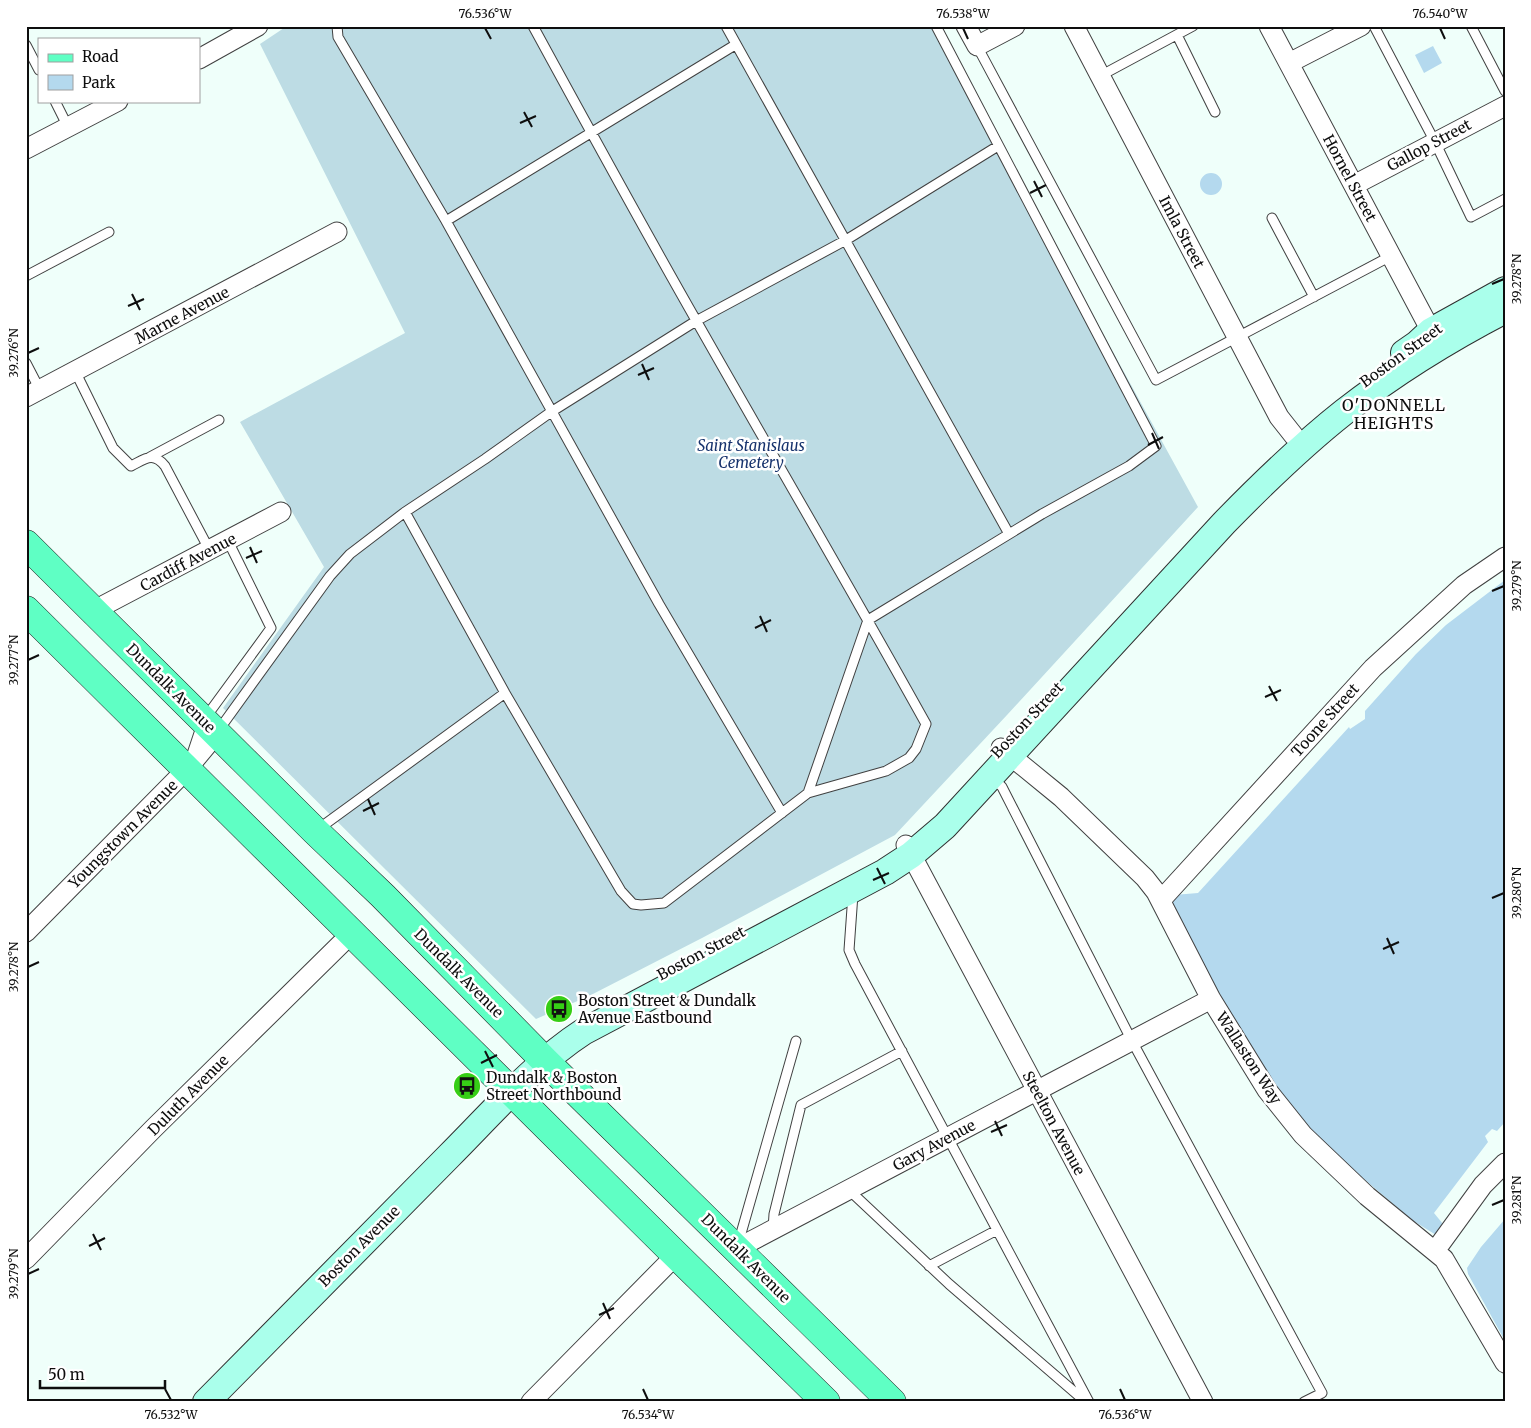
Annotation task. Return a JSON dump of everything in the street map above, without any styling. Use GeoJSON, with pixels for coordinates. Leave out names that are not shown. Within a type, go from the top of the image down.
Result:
{"type":"FeatureCollection","features":[{"type":"Feature","properties":{"kind":"main road","name":"Boston Street"},"geometry":{"type":"LineString","coordinates":[[539,1054],[553,1032],[575,1019],[872,864],[908,850],[937,817],[1005,752],[1132,615],[1262,465],[1294,436],[1383,366],[1417,344],[1431,330],[1505,290]]}},
{"type":"Feature","properties":{"kind":"main road","name":"Boston Street"},"geometry":{"type":"LineString","coordinates":[[1132,615],[1271,476],[1336,419],[1404,369],[1505,310]]}},
{"type":"Feature","properties":{"kind":"main road","name":"Dundalk Avenue"},"geometry":{"type":"LineString","coordinates":[[26,544],[314,832],[384,896],[539,1054],[892,1402]]}},
{"type":"Feature","properties":{"kind":"main road"},"geometry":{"type":"LineString","coordinates":[[26,610],[826,1402]]}},
{"type":"Feature","properties":{"kind":"main road","name":"Boston Street"},"geometry":{"type":"LineString","coordinates":[[539,1054],[563,1045],[583,1032],[854,888],[945,826],[992,776],[1005,752]]}},
{"type":"Feature","properties":{"kind":"main road","name":"Boston Avenue"},"geometry":{"type":"LineString","coordinates":[[206,1402],[513,1092],[539,1054]]}},
{"type":"Feature","properties":{"kind":"street"},"geometry":{"type":"LineString","coordinates":[[200,58],[258,26]]}},
{"type":"Feature","properties":{"kind":"street"},"geometry":{"type":"LineString","coordinates":[[966,26],[977,46],[1015,26]]}},
{"type":"Feature","properties":{"kind":"street","name":"Imla Street"},"geometry":{"type":"LineString","coordinates":[[1074,26],[1279,417],[1294,436]]}},
{"type":"Feature","properties":{"kind":"street","name":"Hornel Street"},"geometry":{"type":"LineString","coordinates":[[1269,26],[1431,330]]}},
{"type":"Feature","properties":{"kind":"street"},"geometry":{"type":"LineString","coordinates":[[1289,63],[1361,26]]}},
{"type":"Feature","properties":{"kind":"street"},"geometry":{"type":"LineString","coordinates":[[26,149],[116,102]]}},
{"type":"Feature","properties":{"kind":"street","name":"Gallop Street"},"geometry":{"type":"LineString","coordinates":[[1354,185],[1505,106]]}},
{"type":"Feature","properties":{"kind":"street","name":"Marne Avenue"},"geometry":{"type":"LineString","coordinates":[[33,393],[337,232]]}},
{"type":"Feature","properties":{"kind":"street","name":"Cardiff Avenue"},"geometry":{"type":"LineString","coordinates":[[93,611],[282,512]]}},
{"type":"Feature","properties":{"kind":"street","name":"Toone Street"},"geometry":{"type":"LineString","coordinates":[[1161,900],[1373,668],[1464,585],[1505,557]]}},
{"type":"Feature","properties":{"kind":"street","name":"Youngstown Avenue"},"geometry":{"type":"LineString","coordinates":[[26,932],[187,769],[210,727]]}},
{"type":"Feature","properties":{"kind":"street","name":"Wallaston Way"},"geometry":{"type":"LineString","coordinates":[[1005,752],[1061,798],[1145,878],[1161,900],[1211,999],[1267,1090],[1303,1135],[1367,1196],[1444,1259],[1505,1363]]}},
{"type":"Feature","properties":{"kind":"street","name":"Steelton Avenue"},"geometry":{"type":"LineString","coordinates":[[908,850],[1203,1402]]}},
{"type":"Feature","properties":{"kind":"street","name":"Duluth Avenue"},"geometry":{"type":"LineString","coordinates":[[26,1259],[153,1129],[352,933]]}},
{"type":"Feature","properties":{"kind":"street","name":"Gary Avenue"},"geometry":{"type":"LineString","coordinates":[[736,1249],[1211,999]]}},
{"type":"Feature","properties":{"kind":"street"},"geometry":{"type":"LineString","coordinates":[[1435,1251],[1483,1185],[1505,1163]]}},
{"type":"Feature","properties":{"kind":"street"},"geometry":{"type":"LineString","coordinates":[[531,1402],[676,1255]]}},
{"type":"Feature","properties":{"kind":"lane"},"geometry":{"type":"LineString","coordinates":[[337,26],[338,37],[446,221],[659,604],[782,813]]}},
{"type":"Feature","properties":{"kind":"lane"},"geometry":{"type":"LineString","coordinates":[[405,512],[505,693],[621,891],[634,904],[664,903],[808,793],[886,771],[909,758],[916,749],[926,724],[590,134],[533,26]]}},
{"type":"Feature","properties":{"kind":"lane"},"geometry":{"type":"LineString","coordinates":[[726,26],[1009,534]]}},
{"type":"Feature","properties":{"kind":"lane"},"geometry":{"type":"LineString","coordinates":[[808,793],[868,620],[1042,514],[1129,466],[1156,446],[936,26]]}},
{"type":"Feature","properties":{"kind":"lane"},"geometry":{"type":"LineString","coordinates":[[1100,76],[1193,26]]}},
{"type":"Feature","properties":{"kind":"lane"},"geometry":{"type":"LineString","coordinates":[[1374,26],[1435,142],[1471,217],[1505,198]]}},
{"type":"Feature","properties":{"kind":"lane"},"geometry":{"type":"LineString","coordinates":[[1471,26],[1505,91]]}},
{"type":"Feature","properties":{"kind":"lane"},"geometry":{"type":"LineString","coordinates":[[1178,35],[1215,112]]}},
{"type":"Feature","properties":{"kind":"lane"},"geometry":{"type":"LineString","coordinates":[[26,45],[38,68]]}},
{"type":"Feature","properties":{"kind":"lane"},"geometry":{"type":"LineString","coordinates":[[446,221],[736,45]]}},
{"type":"Feature","properties":{"kind":"lane"},"geometry":{"type":"LineString","coordinates":[[977,46],[1156,380],[1391,256]]}},
{"type":"Feature","properties":{"kind":"lane"},"geometry":{"type":"LineString","coordinates":[[56,102],[68,127]]}},
{"type":"Feature","properties":{"kind":"lane"},"geometry":{"type":"LineString","coordinates":[[210,727],[330,576],[350,554],[405,512],[551,412],[696,321],[846,240],[998,146]]}},
{"type":"Feature","properties":{"kind":"lane"},"geometry":{"type":"LineString","coordinates":[[1272,218],[1314,297]]}},
{"type":"Feature","properties":{"kind":"lane"},"geometry":{"type":"LineString","coordinates":[[26,276],[109,232]]}},
{"type":"Feature","properties":{"kind":"lane"},"geometry":{"type":"LineString","coordinates":[[26,363],[33,393]]}},
{"type":"Feature","properties":{"kind":"lane"},"geometry":{"type":"LineString","coordinates":[[75,371],[113,448],[131,466],[220,420]]}},
{"type":"Feature","properties":{"kind":"lane"},"geometry":{"type":"LineString","coordinates":[[150,457],[159,459],[165,466],[210,551]]}},
{"type":"Feature","properties":{"kind":"lane"},"geometry":{"type":"LineString","coordinates":[[210,727],[271,628],[228,541]]}},
{"type":"Feature","properties":{"kind":"lane"},"geometry":{"type":"LineString","coordinates":[[314,832],[505,693]]}},
{"type":"Feature","properties":{"kind":"lane"},"geometry":{"type":"LineString","coordinates":[[992,776],[1002,788],[1132,1041],[1322,1393],[1304,1402]]}},
{"type":"Feature","properties":{"kind":"lane"},"geometry":{"type":"LineString","coordinates":[[854,888],[849,950],[855,964],[1088,1402]]}},
{"type":"Feature","properties":{"kind":"lane"},"geometry":{"type":"LineString","coordinates":[[736,1249],[796,1041]]}},
{"type":"Feature","properties":{"kind":"lane"},"geometry":{"type":"LineString","coordinates":[[773,1230],[774,1214],[801,1105],[902,1051]]}},
{"type":"Feature","properties":{"kind":"lane"},"geometry":{"type":"LineString","coordinates":[[849,1190],[929,1266],[1088,1402]]}},
{"type":"Feature","properties":{"kind":"lane"},"geometry":{"type":"LineString","coordinates":[[929,1266],[997,1230]]}},
{"type":"Feature","properties":{"kind":"green space","name":"Saint Stanislaus Cemetery"},"geometry":{"type":"Polygon","coordinates":[[[287,26],[939,26],[961,75],[1198,507],[895,835],[589,996],[536,1019],[223,708],[324,567],[240,422],[405,333],[260,44],[287,26]]]}},
{"type":"Feature","properties":{"kind":"green space"},"geometry":{"type":"Polygon","coordinates":[[[1433,46],[1442,63],[1424,73],[1415,55],[1433,46]]]}},
{"type":"Feature","properties":{"kind":"green space"},"geometry":{"type":"Polygon","coordinates":[[[1211,173],[1219,176],[1222,184],[1219,192],[1211,195],[1203,192],[1200,184],[1203,176],[1211,173]]]}},
{"type":"Feature","properties":{"kind":"green space"},"geometry":{"type":"Polygon","coordinates":[[[1505,580],[1505,1122],[1497,1131],[1492,1129],[1485,1136],[1488,1142],[1434,1213],[1443,1224],[1441,1230],[1436,1235],[1412,1220],[1324,1145],[1302,1121],[1244,1042],[1222,998],[1170,905],[1174,895],[1198,893],[1349,727],[1350,729],[1365,719],[1365,711],[1416,654],[1446,625],[1505,580]]]}},
{"type":"Feature","properties":{"kind":"green space"},"geometry":{"type":"Polygon","coordinates":[[[1505,1219],[1505,1341],[1468,1274],[1467,1268],[1481,1247],[1505,1219]]]}},
{"type":"Feature","properties":{"kind":"place","name":"Boston Street & Dundalk Avenue Eastbound"},"geometry":{"type":"Point","coordinates":[559,1009]}},
{"type":"Feature","properties":{"kind":"place","name":"Dundalk & Boston Street Northbound"},"geometry":{"type":"Point","coordinates":[467,1086]}},
{"type":"Feature","properties":{"kind":"district","name":"O'DONNELL HEIGHTS"},"geometry":{"type":"Point","coordinates":[1394,414]}}]}
